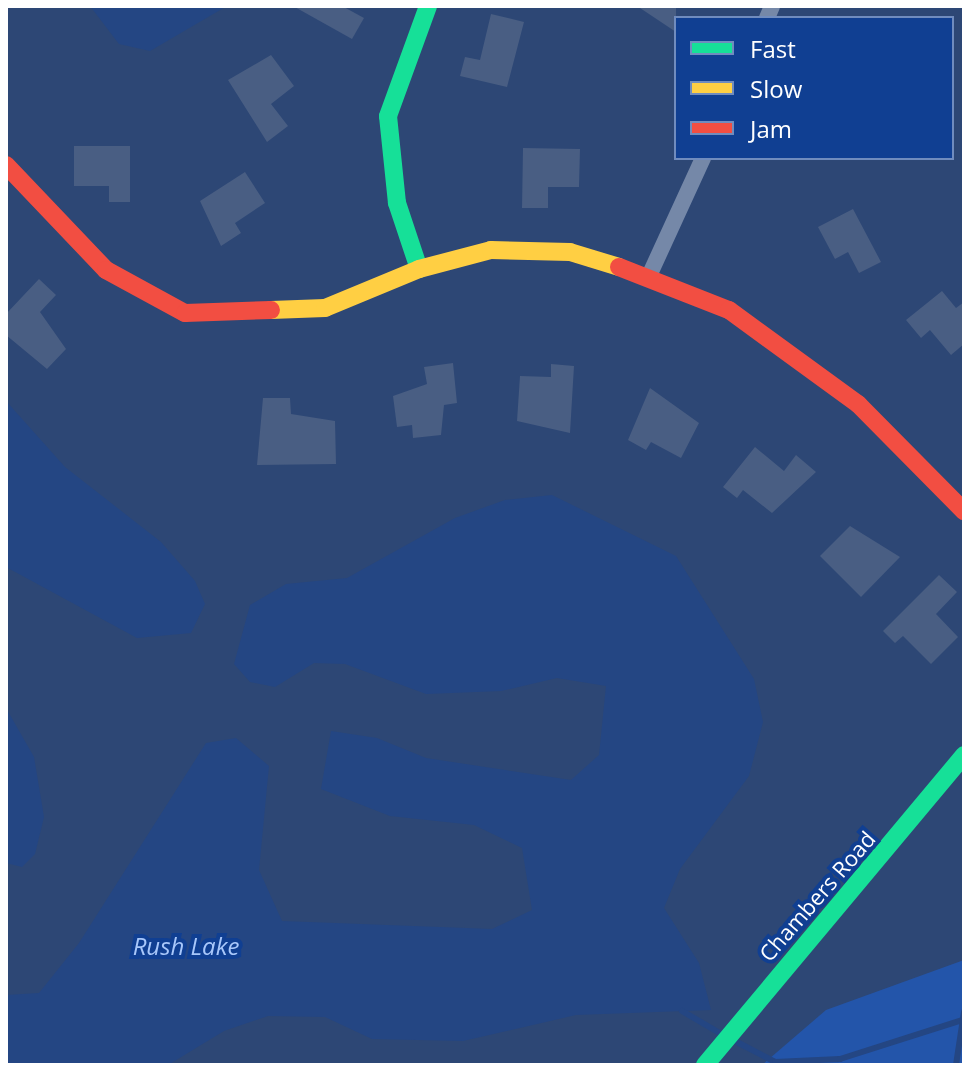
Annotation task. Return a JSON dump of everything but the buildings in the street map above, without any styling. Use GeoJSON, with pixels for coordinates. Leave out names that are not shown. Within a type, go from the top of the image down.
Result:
{"type":"FeatureCollection","features":[{"type":"Feature","properties":{"kind":"street"},"geometry":{"type":"LineString","coordinates":[[419,269],[397,203],[388,116],[428,6]]}},
{"type":"Feature","properties":{"kind":"street"},"geometry":{"type":"LineString","coordinates":[[649,276],[702,160]]}},
{"type":"Feature","properties":{"kind":"street"},"geometry":{"type":"LineString","coordinates":[[6,165],[106,270],[185,313],[325,308],[419,269],[491,250],[570,252],[649,276],[729,310],[858,404],[964,511]]}},
{"type":"Feature","properties":{"kind":"street","name":"Chambers Road"},"geometry":{"type":"LineString","coordinates":[[705,1065],[964,755]]}},
{"type":"Feature","properties":{"kind":"shaded area"},"geometry":{"type":"Polygon","coordinates":[[[964,960],[964,1065],[762,1065],[826,1010],[964,960]]]}},
{"type":"Feature","properties":{"kind":"water"},"geometry":{"type":"Polygon","coordinates":[[[90,6],[227,6],[150,51],[119,44],[90,6]]]}},
{"type":"Feature","properties":{"kind":"water"},"geometry":{"type":"Polygon","coordinates":[[[6,401],[65,467],[161,542],[195,581],[205,604],[191,633],[137,638],[6,567],[6,401]]]}},
{"type":"Feature","properties":{"kind":"water","name":"Rush Lake"},"geometry":{"type":"Polygon","coordinates":[[[552,495],[676,556],[754,679],[763,722],[749,776],[680,869],[664,908],[699,963],[711,1010],[576,1015],[463,1041],[372,1039],[325,1017],[268,1016],[224,1031],[168,1065],[6,1065],[6,995],[39,993],[79,943],[206,743],[236,738],[269,766],[259,870],[282,921],[492,929],[532,910],[522,848],[474,825],[390,816],[321,789],[331,731],[377,738],[426,758],[571,780],[599,755],[606,686],[557,678],[501,691],[426,694],[345,664],[314,663],[275,687],[250,682],[234,664],[250,605],[286,584],[347,578],[455,518],[505,500],[552,495]]]}},
{"type":"Feature","properties":{"kind":"water"},"geometry":{"type":"Polygon","coordinates":[[[6,708],[34,757],[44,817],[35,854],[22,867],[6,863],[6,708]]]}},
{"type":"Feature","properties":{"kind":"waterway"},"geometry":{"type":"LineString","coordinates":[[682,1011],[723,1035]]}},
{"type":"Feature","properties":{"kind":"waterway"},"geometry":{"type":"LineString","coordinates":[[956,1065],[964,1012]]}},
{"type":"Feature","properties":{"kind":"waterway"},"geometry":{"type":"LineString","coordinates":[[733,1040],[775,1062],[840,1059],[962,1020]]}},
{"type":"Feature","properties":{"kind":"traffic: fast"},"geometry":{"type":"LineString","coordinates":[[419,269],[397,203],[388,116],[428,6]]}},
{"type":"Feature","properties":{"kind":"traffic: fast"},"geometry":{"type":"LineString","coordinates":[[705,1065],[964,755]]}},
{"type":"Feature","properties":{"kind":"traffic: slow"},"geometry":{"type":"LineString","coordinates":[[271,310],[325,308],[419,269],[491,250],[570,252],[619,267]]}},
{"type":"Feature","properties":{"kind":"traffic: jam"},"geometry":{"type":"LineString","coordinates":[[6,165],[106,270],[185,313],[271,310]]}},
{"type":"Feature","properties":{"kind":"traffic: jam"},"geometry":{"type":"LineString","coordinates":[[619,267],[729,310],[858,404],[964,511]]}}]}
